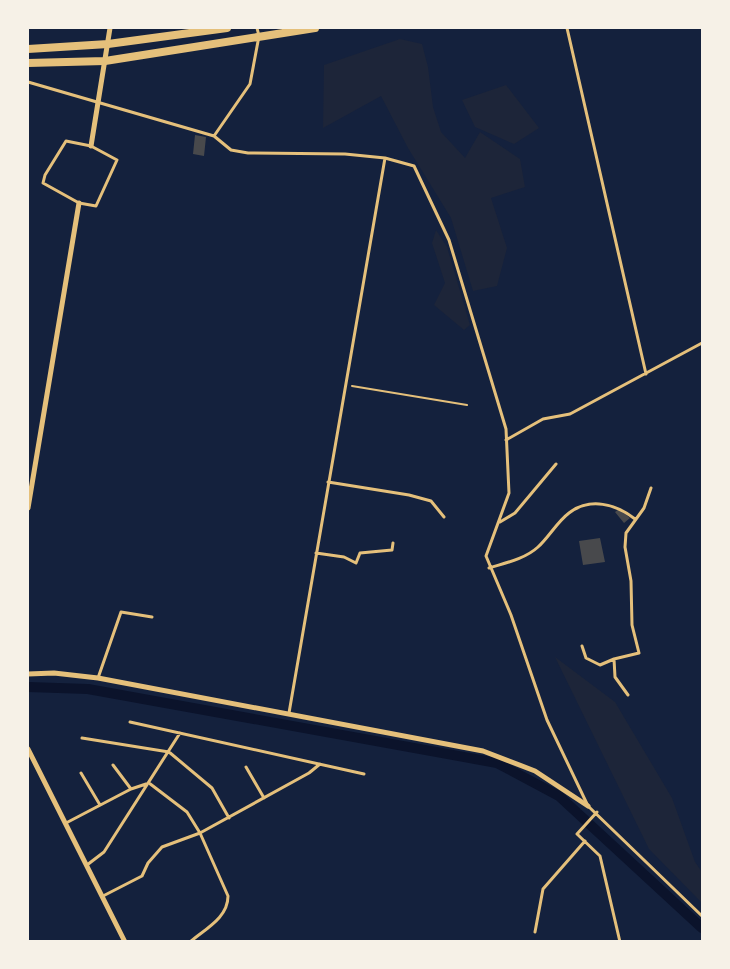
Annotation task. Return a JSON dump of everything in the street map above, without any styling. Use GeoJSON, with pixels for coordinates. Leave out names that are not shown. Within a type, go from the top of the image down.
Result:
{"type":"FeatureCollection","features":[{"type":"Feature","properties":{"kind":"street"},"geometry":{"type":"LineString","coordinates":[[91,146],[100,102],[110,28]]}},
{"type":"Feature","properties":{"kind":"street"},"geometry":{"type":"LineString","coordinates":[[28,50],[108,44],[227,28]]}},
{"type":"Feature","properties":{"kind":"street"},"geometry":{"type":"LineString","coordinates":[[28,63],[105,61],[316,28]]}},
{"type":"Feature","properties":{"kind":"street"},"geometry":{"type":"LineString","coordinates":[[28,508],[79,203]]}},
{"type":"Feature","properties":{"kind":"street"},"geometry":{"type":"LineString","coordinates":[[28,674],[54,673],[98,678],[483,751],[535,771],[588,806]]}},
{"type":"Feature","properties":{"kind":"street"},"geometry":{"type":"LineString","coordinates":[[28,749],[125,942]]}},
{"type":"Feature","properties":{"kind":"lane"},"geometry":{"type":"LineString","coordinates":[[214,136],[250,84],[258,36],[257,28]]}},
{"type":"Feature","properties":{"kind":"lane"},"geometry":{"type":"LineString","coordinates":[[567,28],[646,374]]}},
{"type":"Feature","properties":{"kind":"lane"},"geometry":{"type":"LineString","coordinates":[[28,82],[214,136],[231,150],[248,153],[346,154],[385,158],[414,166],[450,240],[506,429],[509,493],[499,522],[487,546],[486,556],[489,568],[511,615],[547,720],[588,806],[702,916]]}},
{"type":"Feature","properties":{"kind":"lane"},"geometry":{"type":"LineString","coordinates":[[66,141],[91,146],[117,160],[96,206],[79,203],[43,183],[45,175],[66,141]]}},
{"type":"Feature","properties":{"kind":"lane"},"geometry":{"type":"LineString","coordinates":[[289,713],[385,158]]}},
{"type":"Feature","properties":{"kind":"lane"},"geometry":{"type":"LineString","coordinates":[[506,440],[543,419],[570,414],[702,343]]}},
{"type":"Feature","properties":{"kind":"lane"},"geometry":{"type":"LineString","coordinates":[[499,522],[515,513],[556,464]]}},
{"type":"Feature","properties":{"kind":"lane"},"geometry":{"type":"LineString","coordinates":[[328,482],[409,495],[431,501],[444,517]]}},
{"type":"Feature","properties":{"kind":"lane"},"geometry":{"type":"LineString","coordinates":[[582,646],[586,658],[600,665],[639,652],[632,626],[631,581],[624,547],[626,533],[644,508],[651,488]]}},
{"type":"Feature","properties":{"kind":"lane"},"geometry":{"type":"LineString","coordinates":[[489,568],[521,557],[537,548],[568,514],[581,505],[603,504],[622,509],[635,519]]}},
{"type":"Feature","properties":{"kind":"lane"},"geometry":{"type":"LineString","coordinates":[[316,553],[344,557],[356,563],[360,553],[392,550],[393,543]]}},
{"type":"Feature","properties":{"kind":"lane"},"geometry":{"type":"LineString","coordinates":[[98,678],[121,612],[152,617]]}},
{"type":"Feature","properties":{"kind":"lane"},"geometry":{"type":"LineString","coordinates":[[614,659],[615,677],[628,695]]}},
{"type":"Feature","properties":{"kind":"lane"},"geometry":{"type":"LineString","coordinates":[[130,722],[364,774]]}},
{"type":"Feature","properties":{"kind":"lane"},"geometry":{"type":"LineString","coordinates":[[87,865],[104,852],[180,733]]}},
{"type":"Feature","properties":{"kind":"lane"},"geometry":{"type":"LineString","coordinates":[[82,738],[169,752],[212,788],[229,818]]}},
{"type":"Feature","properties":{"kind":"lane"},"geometry":{"type":"LineString","coordinates":[[103,896],[142,876],[148,863],[162,847],[200,833],[229,818],[308,773],[320,764]]}},
{"type":"Feature","properties":{"kind":"lane"},"geometry":{"type":"LineString","coordinates":[[113,765],[131,790]]}},
{"type":"Feature","properties":{"kind":"lane"},"geometry":{"type":"LineString","coordinates":[[246,767],[264,798]]}},
{"type":"Feature","properties":{"kind":"lane"},"geometry":{"type":"LineString","coordinates":[[81,774],[100,805]]}},
{"type":"Feature","properties":{"kind":"lane"},"geometry":{"type":"LineString","coordinates":[[66,823],[131,790],[149,783]]}},
{"type":"Feature","properties":{"kind":"lane"},"geometry":{"type":"LineString","coordinates":[[149,783],[187,812],[200,833],[228,896],[228,905],[225,912],[190,942]]}},
{"type":"Feature","properties":{"kind":"lane"},"geometry":{"type":"LineString","coordinates":[[596,813],[577,834],[600,856],[620,942]]}},
{"type":"Feature","properties":{"kind":"lane"},"geometry":{"type":"LineString","coordinates":[[535,932],[543,888],[585,842]]}},
{"type":"Feature","properties":{"kind":"path"},"geometry":{"type":"LineString","coordinates":[[345,385],[467,406]]}},
{"type":"Feature","properties":{"kind":"shaded area"},"geometry":{"type":"Polygon","coordinates":[[[400,39],[422,44],[428,67],[433,107],[441,132],[465,158],[480,132],[520,159],[525,187],[491,198],[507,248],[497,286],[473,291],[451,218],[408,148],[381,96],[323,128],[324,65],[400,39]]]}},
{"type":"Feature","properties":{"kind":"shaded area"},"geometry":{"type":"Polygon","coordinates":[[[506,85],[539,128],[514,144],[475,127],[462,100],[506,85]]]}},
{"type":"Feature","properties":{"kind":"shaded area"},"geometry":{"type":"Polygon","coordinates":[[[436,230],[447,247],[470,325],[464,330],[434,305],[445,283],[432,243],[436,230]]]}},
{"type":"Feature","properties":{"kind":"shaded area"},"geometry":{"type":"Polygon","coordinates":[[[555,657],[615,702],[672,798],[695,862],[702,872],[702,903],[649,849],[555,657]]]}},
{"type":"Feature","properties":{"kind":"building"},"geometry":{"type":"Polygon","coordinates":[[[195,135],[206,137],[204,156],[193,154],[195,135]]]}},
{"type":"Feature","properties":{"kind":"building"},"geometry":{"type":"Polygon","coordinates":[[[619,509],[630,518],[624,523],[615,512],[619,509]]]}},
{"type":"Feature","properties":{"kind":"building"},"geometry":{"type":"Polygon","coordinates":[[[600,538],[605,562],[583,565],[579,541],[600,538]]]}},
{"type":"Feature","properties":{"kind":"waterway"},"geometry":{"type":"LineString","coordinates":[[28,687],[88,689],[497,763],[559,796],[702,928]]}}]}
